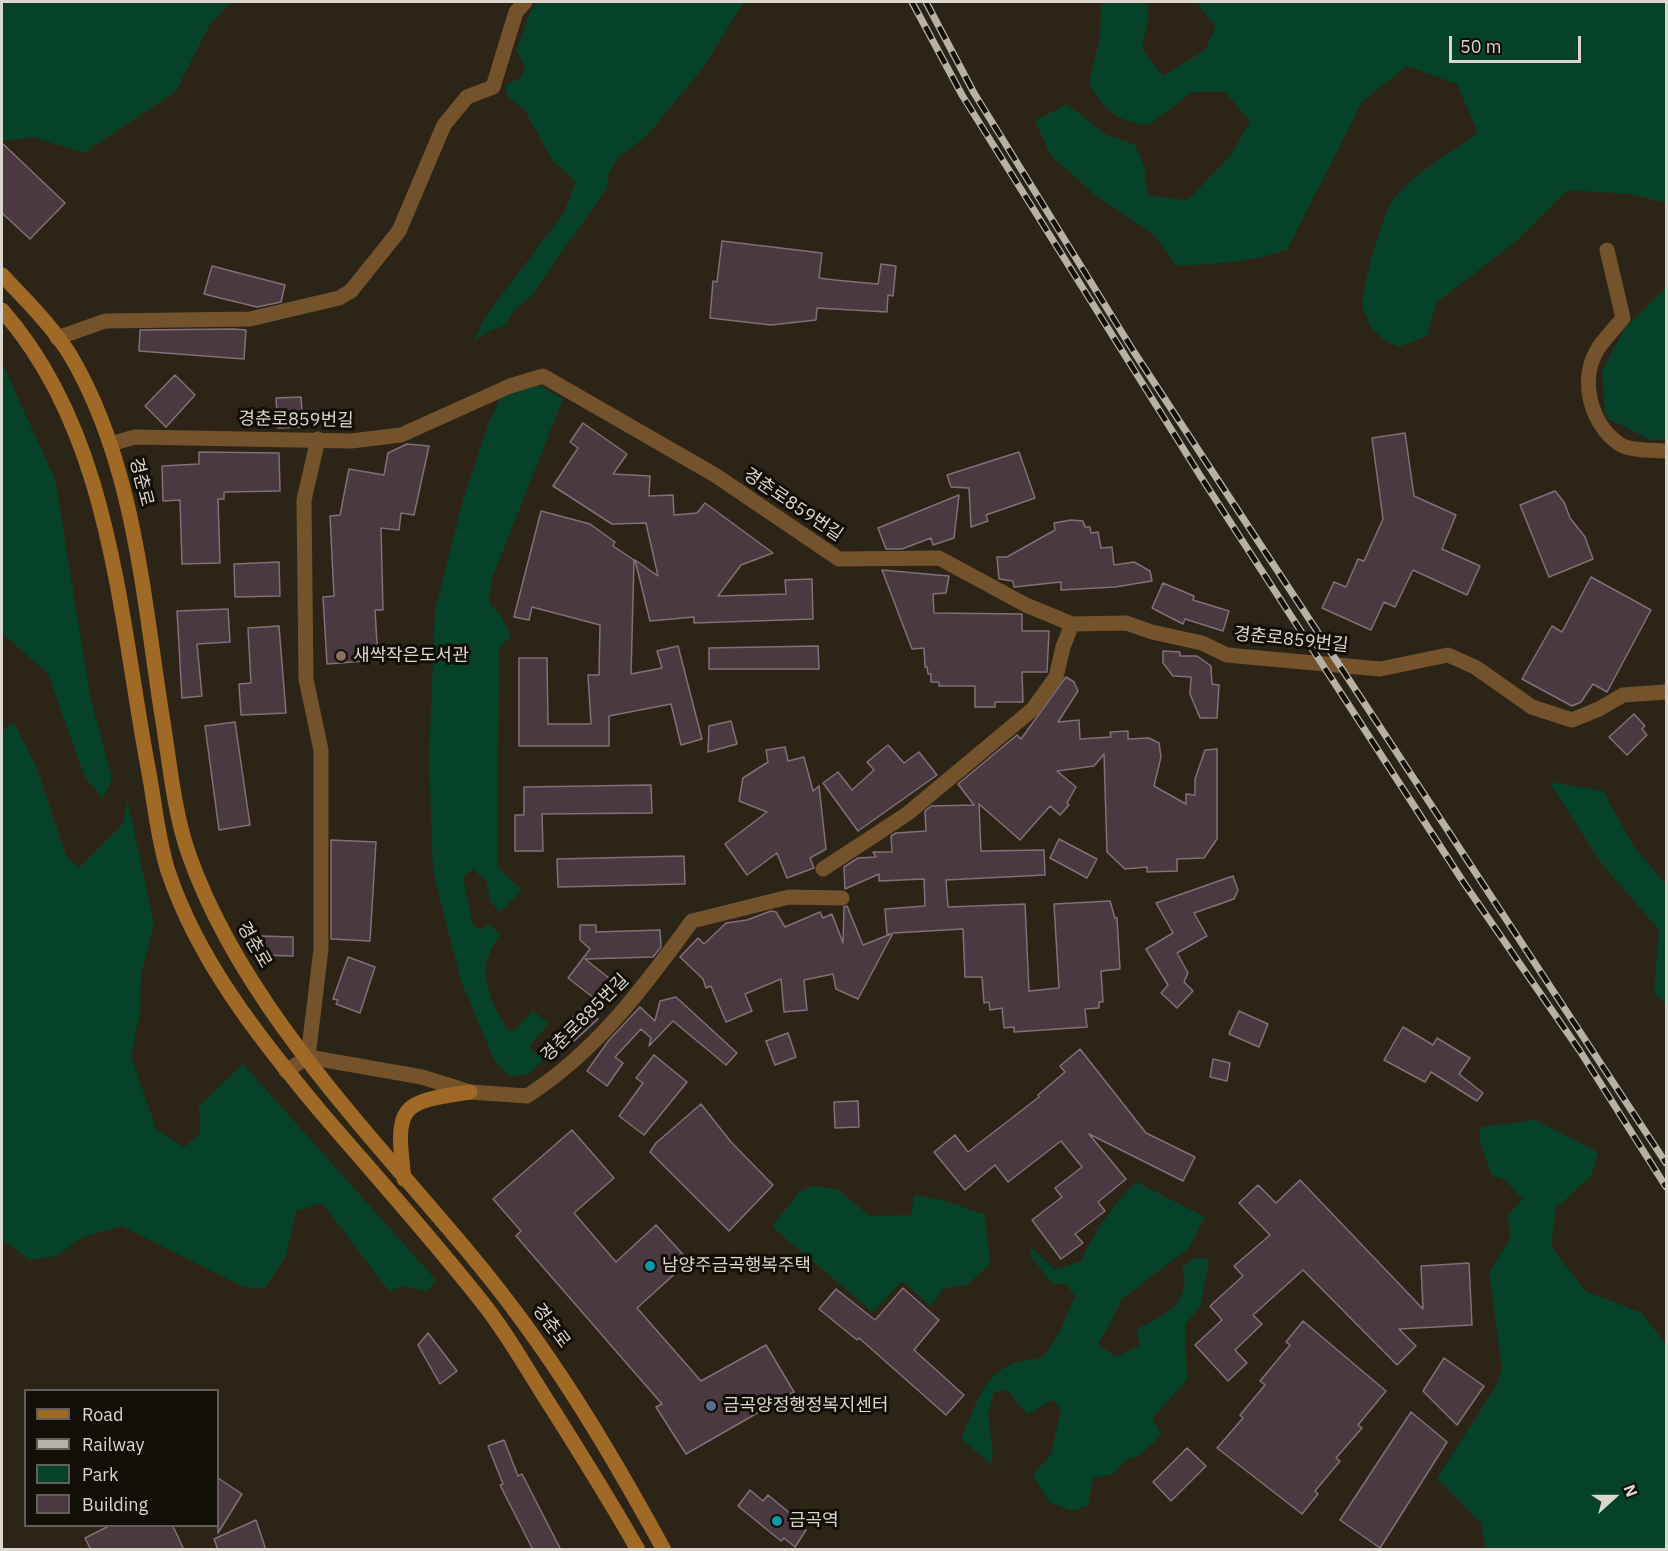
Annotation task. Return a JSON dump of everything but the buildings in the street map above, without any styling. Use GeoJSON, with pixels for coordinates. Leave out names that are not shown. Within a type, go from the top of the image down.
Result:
{"type":"FeatureCollection","features":[{"type":"Feature","properties":{"kind":"street"},"geometry":{"type":"LineString","coordinates":[[57,338],[105,321],[250,319],[339,298],[351,291],[399,231],[444,125],[466,97],[493,87],[516,12],[525,2]]}},
{"type":"Feature","properties":{"kind":"street"},"geometry":{"type":"LineString","coordinates":[[1607,250],[1623,318],[1598,348],[1590,370],[1589,398],[1598,424],[1622,446],[1666,451]]}},
{"type":"Feature","properties":{"kind":"street","name":"경춘로"},"geometry":{"type":"LineString","coordinates":[[2,275],[67,350],[97,407],[110,444],[134,534],[171,774],[188,850],[216,919],[259,993],[365,1133],[472,1256],[551,1358],[624,1476],[664,1550]]}},
{"type":"Feature","properties":{"kind":"street"},"geometry":{"type":"LineString","coordinates":[[2,310],[21,332],[46,370],[66,408],[99,506],[111,556],[167,869],[196,938],[254,1029],[286,1071],[484,1304],[603,1487],[638,1550]]}},
{"type":"Feature","properties":{"kind":"street","name":"경춘로859번길"},"geometry":{"type":"LineString","coordinates":[[110,444],[135,437],[351,441],[401,435],[510,386],[543,376],[715,476],[838,559],[939,558],[1026,605],[1072,624],[1126,623],[1152,632],[1202,643],[1227,655],[1380,669],[1448,655],[1475,667],[1532,707],[1572,720],[1599,709],[1623,695],[1666,692]]}},
{"type":"Feature","properties":{"kind":"street"},"geometry":{"type":"LineString","coordinates":[[286,1071],[308,1057],[321,949],[321,750],[306,679],[304,500],[318,439]]}},
{"type":"Feature","properties":{"kind":"street"},"geometry":{"type":"LineString","coordinates":[[824,869],[907,814],[1033,710],[1056,677],[1063,647],[1072,624]]}},
{"type":"Feature","properties":{"kind":"street","name":"경춘로885번길"},"geometry":{"type":"LineString","coordinates":[[308,1057],[422,1077],[470,1092],[527,1096],[574,1060],[635,999],[692,921],[789,897],[842,898]]}},
{"type":"Feature","properties":{"kind":"street"},"geometry":{"type":"LineString","coordinates":[[405,1179],[401,1148],[404,1115],[412,1105],[424,1098],[470,1092]]}},
{"type":"Feature","properties":{"kind":"green space"},"geometry":{"type":"Polygon","coordinates":[[[2,2],[232,2],[211,22],[176,91],[83,153],[33,137],[2,141],[2,2]]]}},
{"type":"Feature","properties":{"kind":"green space"},"geometry":{"type":"Polygon","coordinates":[[[536,2],[744,2],[702,69],[646,137],[619,156],[608,175],[607,188],[531,296],[515,309],[506,325],[485,333],[473,342],[485,317],[563,214],[576,182],[552,160],[524,109],[507,97],[506,84],[520,79],[525,67],[516,50],[531,9],[536,2]]]}},
{"type":"Feature","properties":{"kind":"green space"},"geometry":{"type":"Polygon","coordinates":[[[1101,2],[1147,2],[1148,19],[1142,49],[1163,76],[1205,50],[1216,26],[1196,2],[1666,2],[1666,203],[1631,194],[1567,190],[1515,242],[1436,303],[1427,336],[1399,347],[1380,337],[1369,323],[1363,308],[1368,271],[1394,198],[1423,171],[1478,133],[1457,84],[1407,66],[1362,102],[1287,250],[1246,260],[1177,266],[1153,234],[1100,199],[1051,156],[1035,121],[1067,104],[1105,134],[1135,145],[1144,166],[1148,196],[1188,200],[1231,155],[1250,122],[1225,92],[1192,92],[1149,125],[1120,118],[1113,113],[1100,100],[1089,83],[1100,37],[1101,2]]]}},
{"type":"Feature","properties":{"kind":"green space"},"geometry":{"type":"Polygon","coordinates":[[[1666,287],[1666,439],[1651,440],[1605,417],[1602,371],[1624,329],[1666,287]]]}},
{"type":"Feature","properties":{"kind":"green space"},"geometry":{"type":"Polygon","coordinates":[[[2,362],[55,480],[91,700],[112,779],[103,799],[85,777],[48,674],[2,633],[2,362]]]}},
{"type":"Feature","properties":{"kind":"green space"},"geometry":{"type":"Polygon","coordinates":[[[540,385],[563,399],[492,578],[489,603],[502,617],[511,636],[499,647],[497,867],[522,890],[500,912],[490,901],[487,882],[473,869],[463,878],[473,926],[481,930],[489,924],[500,934],[487,960],[485,972],[492,1001],[501,1020],[512,1033],[533,1011],[549,1023],[529,1047],[543,1060],[529,1074],[508,1076],[494,1059],[461,981],[433,871],[429,757],[435,610],[461,507],[489,422],[503,393],[540,385]]]}},
{"type":"Feature","properties":{"kind":"green space"},"geometry":{"type":"Polygon","coordinates":[[[14,723],[36,766],[66,856],[79,868],[123,824],[127,799],[154,924],[141,975],[140,1012],[131,1055],[156,1129],[184,1147],[200,1134],[199,1106],[243,1064],[436,1280],[427,1291],[403,1286],[389,1291],[322,1203],[296,1211],[286,1256],[265,1288],[244,1287],[122,1226],[83,1237],[56,1256],[29,1260],[2,1239],[2,731],[14,723]]]}},
{"type":"Feature","properties":{"kind":"green space"},"geometry":{"type":"Polygon","coordinates":[[[1549,782],[1603,791],[1634,847],[1666,885],[1666,1005],[1654,993],[1659,930],[1602,864],[1549,782]]]}},
{"type":"Feature","properties":{"kind":"green space"},"geometry":{"type":"Polygon","coordinates":[[[1535,1120],[1598,1152],[1591,1176],[1556,1208],[1551,1246],[1585,1291],[1642,1313],[1666,1345],[1666,1549],[1486,1549],[1481,1523],[1437,1478],[1495,1388],[1502,1369],[1489,1272],[1510,1239],[1508,1215],[1523,1199],[1505,1180],[1492,1175],[1479,1140],[1480,1127],[1535,1120]]]}},
{"type":"Feature","properties":{"kind":"green space"},"geometry":{"type":"Polygon","coordinates":[[[1136,1182],[1205,1217],[1189,1248],[1123,1298],[1098,1345],[1117,1357],[1140,1345],[1136,1330],[1165,1313],[1180,1299],[1184,1291],[1185,1280],[1182,1268],[1194,1258],[1209,1259],[1201,1305],[1185,1325],[1187,1380],[1152,1418],[1161,1435],[1139,1456],[1126,1460],[1113,1474],[1093,1478],[1088,1505],[1072,1511],[1049,1502],[1033,1475],[1051,1454],[1061,1409],[1053,1400],[1027,1414],[1007,1390],[994,1392],[988,1414],[993,1454],[991,1464],[961,1439],[978,1398],[990,1380],[1010,1365],[1043,1357],[1058,1335],[1075,1296],[1066,1284],[1052,1284],[1030,1255],[1032,1248],[1055,1270],[1081,1261],[1105,1219],[1136,1182]]]}},
{"type":"Feature","properties":{"kind":"green space"},"geometry":{"type":"Polygon","coordinates":[[[811,1186],[837,1189],[870,1216],[911,1215],[914,1195],[942,1200],[985,1215],[990,1264],[967,1285],[944,1288],[930,1306],[902,1281],[873,1312],[772,1227],[799,1192],[811,1186]]]}},
{"type":"Feature","properties":{"kind":"railway"},"geometry":{"type":"LineString","coordinates":[[912,2],[962,95],[1201,477],[1464,883],[1580,1051],[1666,1187]]}},
{"type":"Feature","properties":{"kind":"railway"},"geometry":{"type":"LineString","coordinates":[[926,2],[974,93],[1134,352],[1666,1163]]}},
{"type":"Feature","properties":{"kind":"place","name":"새싹작은도서관"},"geometry":{"type":"Point","coordinates":[341,656]}},
{"type":"Feature","properties":{"kind":"place","name":"남양주금곡행복주택"},"geometry":{"type":"Point","coordinates":[650,1266]}},
{"type":"Feature","properties":{"kind":"place","name":"금곡양정행정복지센터"},"geometry":{"type":"Point","coordinates":[711,1406]}},
{"type":"Feature","properties":{"kind":"place","name":"금곡역"},"geometry":{"type":"Point","coordinates":[777,1521]}}]}
